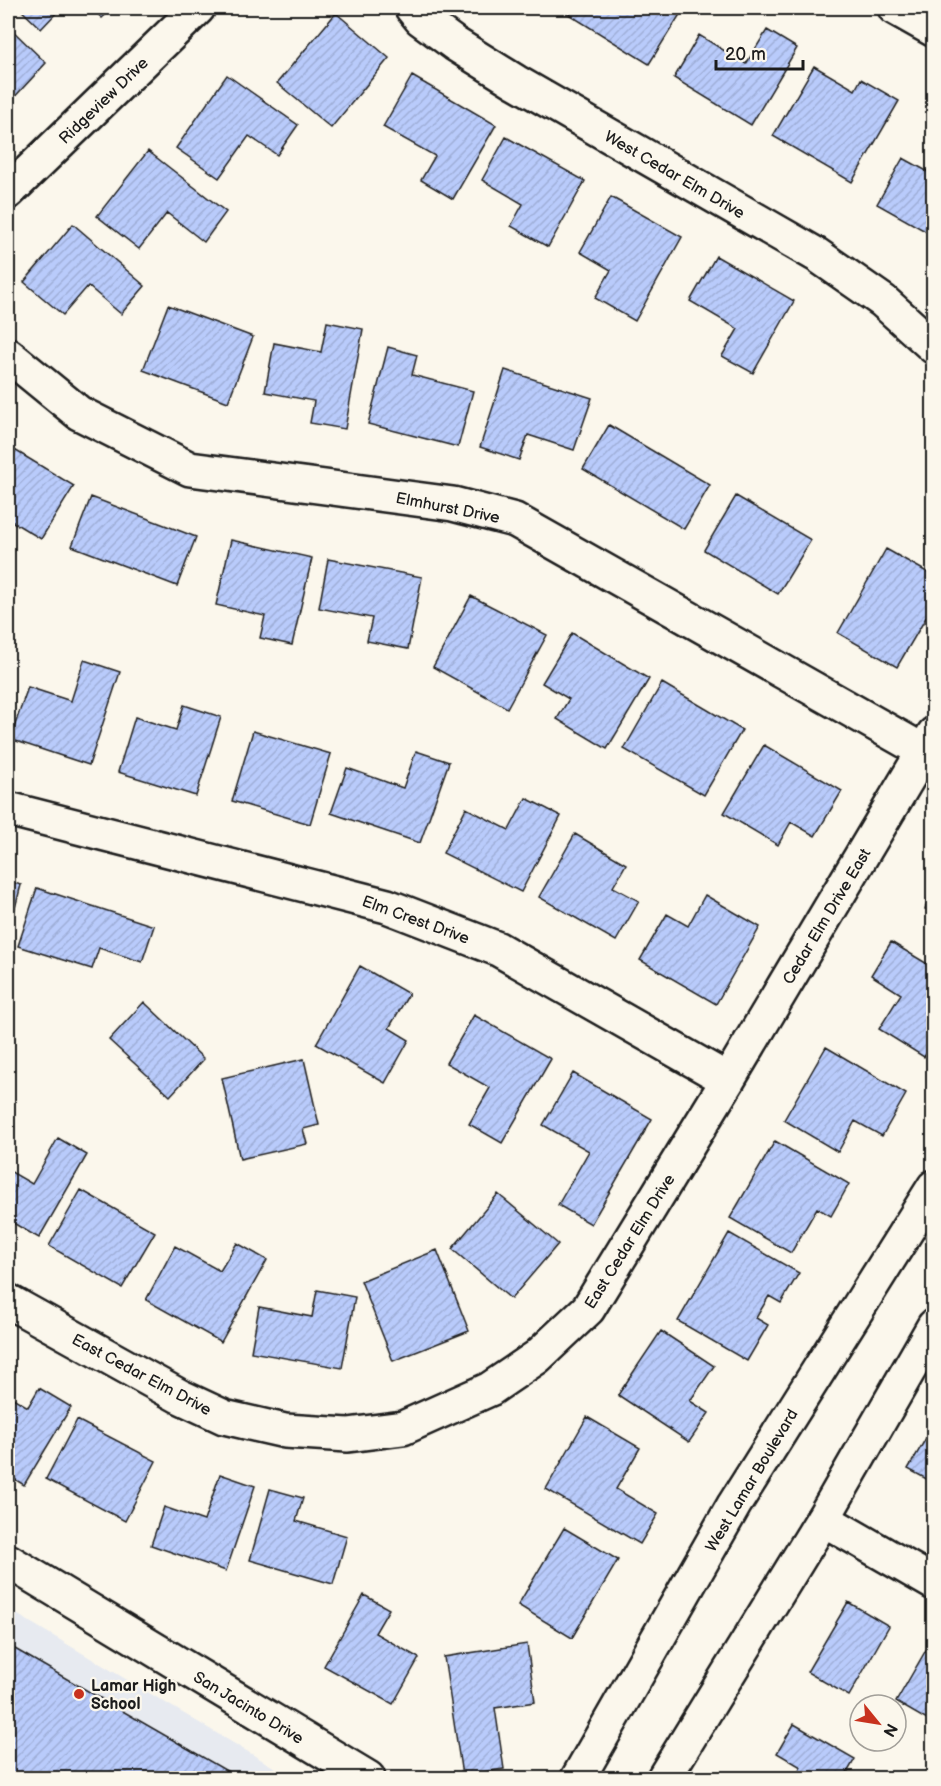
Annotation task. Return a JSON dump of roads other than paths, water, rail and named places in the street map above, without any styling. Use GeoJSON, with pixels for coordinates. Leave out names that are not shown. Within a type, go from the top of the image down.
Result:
{"type":"FeatureCollection","features":[{"type":"Feature","properties":{"kind":"street","name":"Ridgeview Drive"},"geometry":{"type":"LineString","coordinates":[[8,192],[198,8]]}},
{"type":"Feature","properties":{"kind":"street","name":"West Cedar Elm Drive"},"geometry":{"type":"LineString","coordinates":[[412,8],[421,19],[455,44],[506,76],[817,255],[883,301],[933,347]]}},
{"type":"Feature","properties":{"kind":"street"},"geometry":{"type":"LineString","coordinates":[[895,8],[933,30]]}},
{"type":"Feature","properties":{"kind":"street","name":"Elmhurst Drive"},"geometry":{"type":"LineString","coordinates":[[8,356],[80,413],[190,469],[453,504],[515,520],[930,747]]}},
{"type":"Feature","properties":{"kind":"street","name":"Cedar Elm Drive East"},"geometry":{"type":"LineString","coordinates":[[728,1080],[930,747]]}},
{"type":"Feature","properties":{"kind":"street","name":"Elm Crest Drive"},"geometry":{"type":"LineString","coordinates":[[8,809],[387,906],[498,949],[728,1080]]}},
{"type":"Feature","properties":{"kind":"street","name":"East Cedar Elm Drive"},"geometry":{"type":"LineString","coordinates":[[8,1300],[178,1396],[224,1417],[285,1431],[348,1435],[403,1428],[490,1389],[537,1357],[588,1309],[728,1080]]}},
{"type":"Feature","properties":{"kind":"street","name":"West Lamar Boulevard"},"geometry":{"type":"LineString","coordinates":[[578,1779],[734,1505],[933,1187]]}},
{"type":"Feature","properties":{"kind":"street"},"geometry":{"type":"LineString","coordinates":[[664,1779],[823,1519],[933,1326]]}},
{"type":"Feature","properties":{"kind":"street"},"geometry":{"type":"LineString","coordinates":[[823,1519],[933,1582]]}},
{"type":"Feature","properties":{"kind":"street","name":"San Jacinto Drive"},"geometry":{"type":"LineString","coordinates":[[8,1561],[368,1779]]}},
{"type":"Feature","properties":{"kind":"place","name":"Lamar High School"},"geometry":{"type":"Point","coordinates":[79,1694]}}]}
